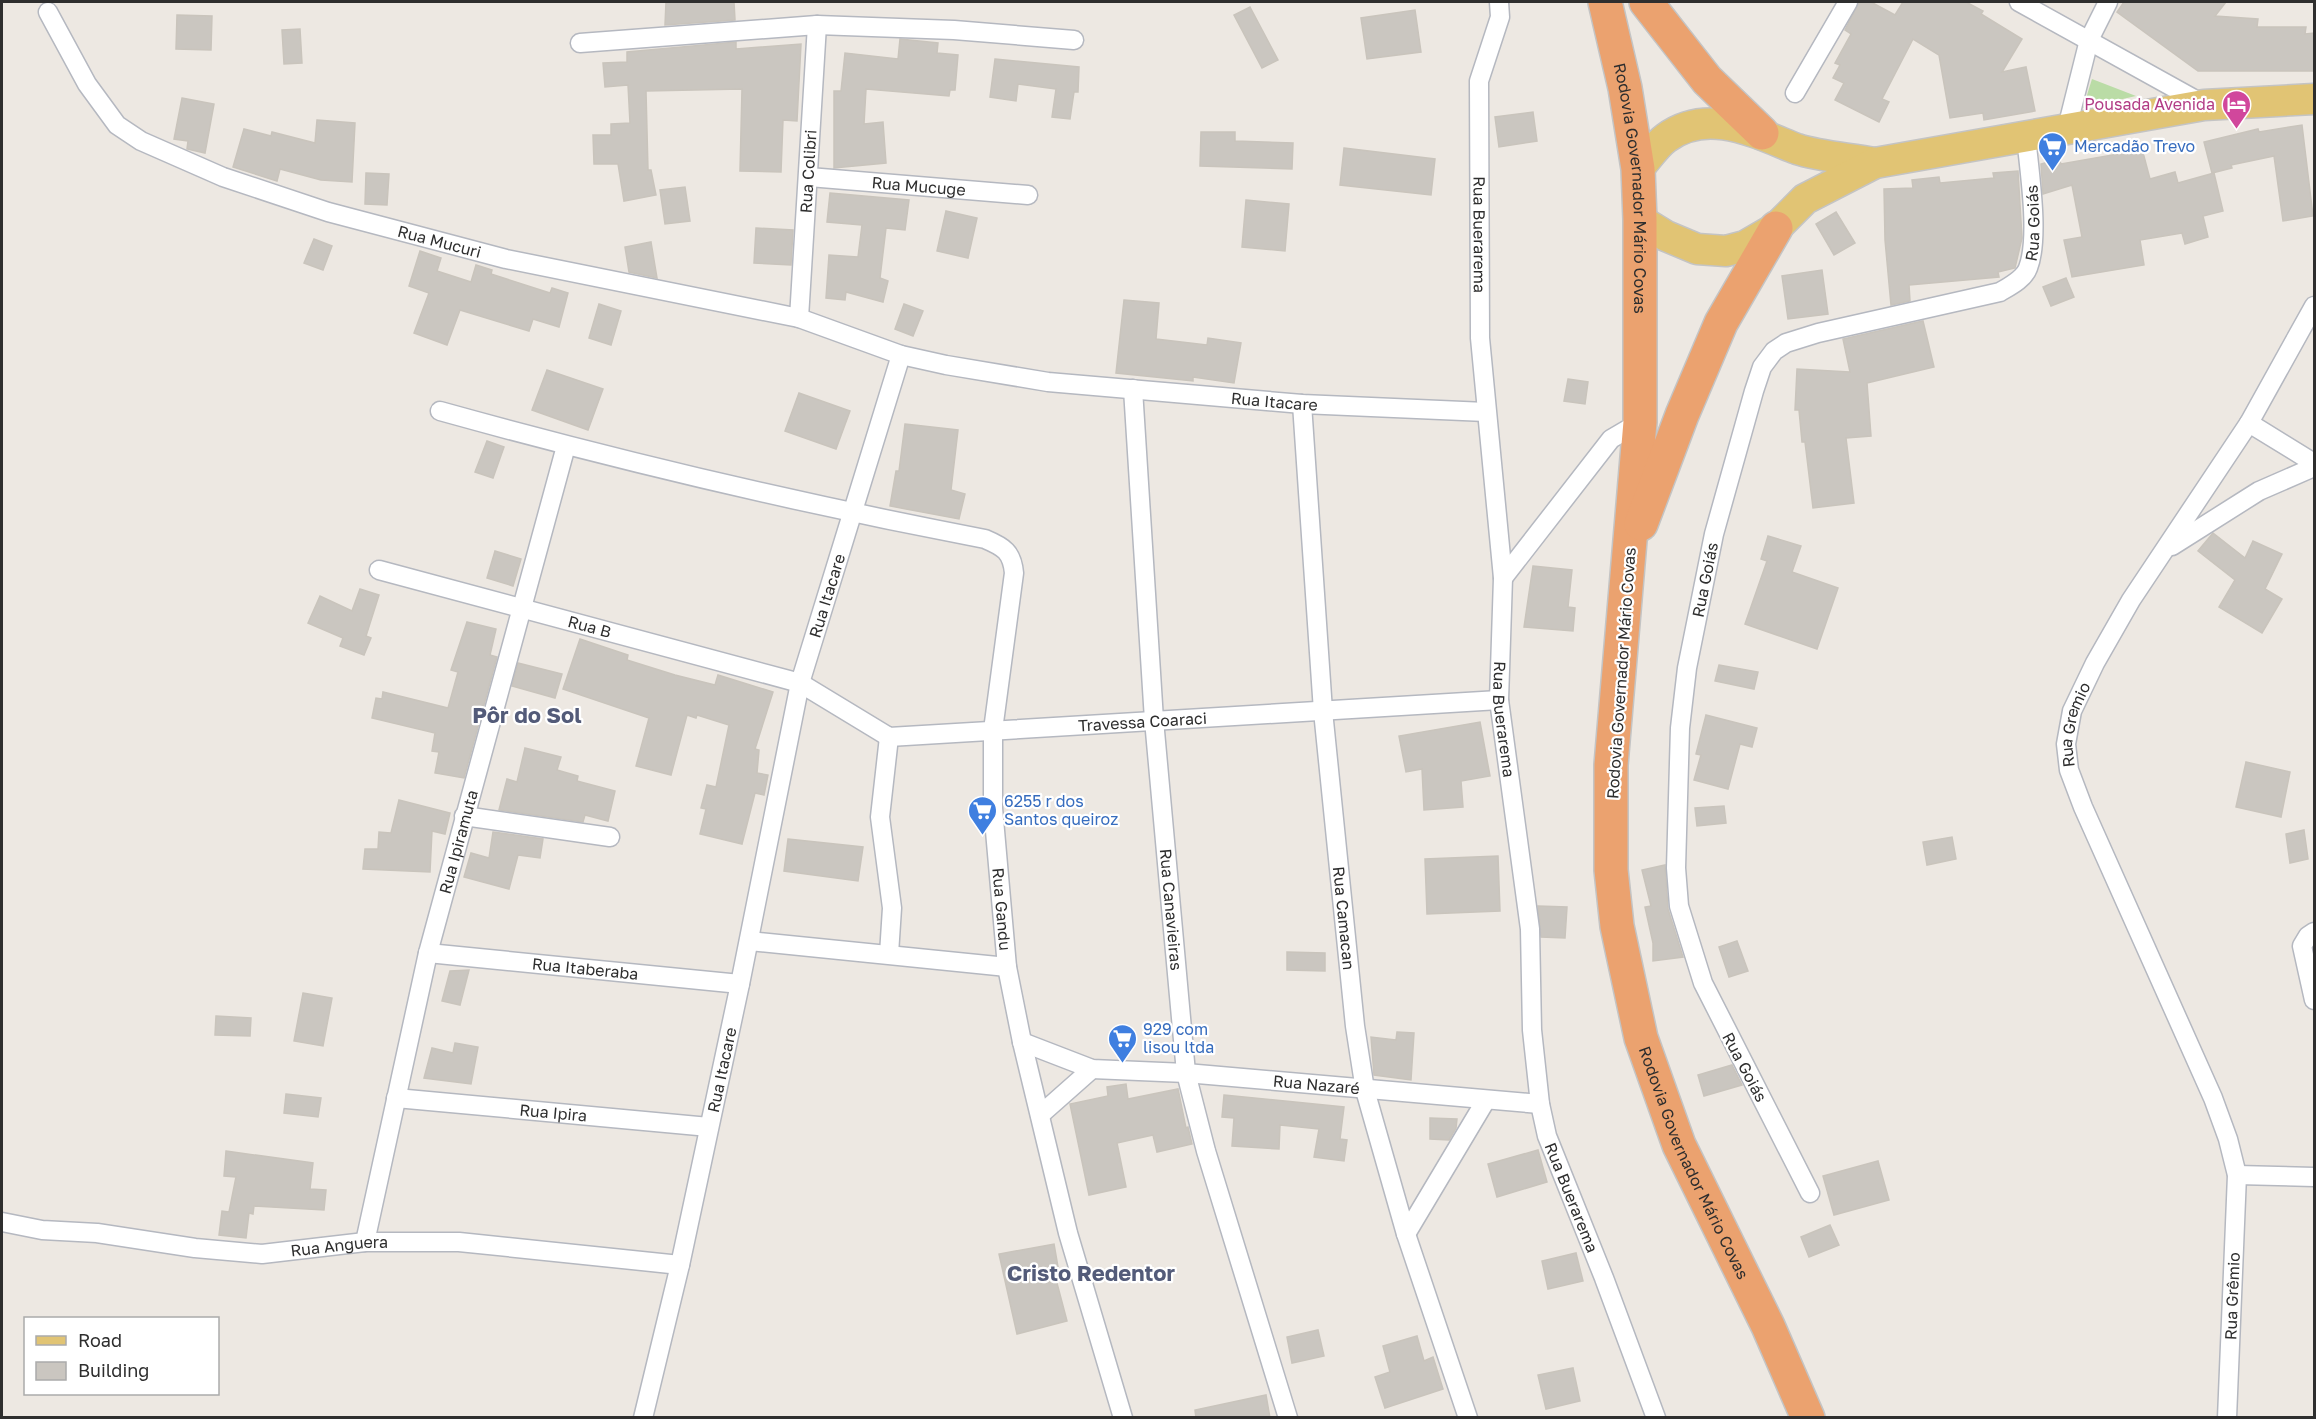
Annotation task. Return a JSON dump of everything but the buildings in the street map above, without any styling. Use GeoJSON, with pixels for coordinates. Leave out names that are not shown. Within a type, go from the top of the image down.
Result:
{"type":"FeatureCollection","features":[{"type":"Feature","properties":{"kind":"highway","name":"Rodovia Governador Mário Covas"},"geometry":{"type":"LineString","coordinates":[[1605,2],[1625,88],[1638,169],[1640,220],[1640,422],[1612,754],[1611,808],[1611,870],[1626,977],[1641,1038],[1679,1145],[1768,1326],[1808,1418]]}},
{"type":"Feature","properties":{"kind":"highway"},"geometry":{"type":"LineString","coordinates":[[1646,2],[1707,80],[1762,133]]}},
{"type":"Feature","properties":{"kind":"highway"},"geometry":{"type":"LineString","coordinates":[[1630,548],[1721,323],[1776,228]]}},
{"type":"Feature","properties":{"kind":"main road"},"geometry":{"type":"LineString","coordinates":[[1640,220],[1666,236],[1697,249],[1726,251],[1745,246],[1776,228],[1805,199],[1875,163],[2204,105],[2314,99]]}},
{"type":"Feature","properties":{"kind":"main road"},"geometry":{"type":"LineString","coordinates":[[1638,169],[1666,138],[1695,125],[1722,123],[1762,133],[1800,149],[1875,163]]}},
{"type":"Feature","properties":{"kind":"main road"},"geometry":{"type":"LineString","coordinates":[[1800,149],[1808,175],[1805,199]]}},
{"type":"Feature","properties":{"kind":"street","name":"Rua Buerarema"},"geometry":{"type":"LineString","coordinates":[[1499,2],[1500,17],[1479,81],[1480,338],[1503,578],[1499,700],[1530,930],[1532,1030],[1540,1104],[1547,1136],[1604,1278],[1656,1418]]}},
{"type":"Feature","properties":{"kind":"street"},"geometry":{"type":"LineString","coordinates":[[1795,93],[1848,2]]}},
{"type":"Feature","properties":{"kind":"street"},"geometry":{"type":"LineString","coordinates":[[2019,2],[2204,105]]}},
{"type":"Feature","properties":{"kind":"street"},"geometry":{"type":"LineString","coordinates":[[2067,128],[2089,40],[2108,2]]}},
{"type":"Feature","properties":{"kind":"street","name":"Rua Mucuri"},"geometry":{"type":"LineString","coordinates":[[48,12],[87,84],[117,125],[141,141],[223,177],[328,212],[506,258],[799,318],[901,355]]}},
{"type":"Feature","properties":{"kind":"street"},"geometry":{"type":"LineString","coordinates":[[580,42],[817,25],[954,30],[1074,40]]}},
{"type":"Feature","properties":{"kind":"street","name":"Rua Colibri"},"geometry":{"type":"LineString","coordinates":[[799,318],[817,25]]}},
{"type":"Feature","properties":{"kind":"street","name":"Rua Goiás"},"geometry":{"type":"LineString","coordinates":[[1810,1193],[1702,983],[1679,906],[1676,868],[1680,728],[1687,668],[1714,534],[1754,391],[1762,367],[1774,351],[1786,343],[1818,333],[2000,292],[2015,283],[2028,270],[2032,239],[2026,136]]}},
{"type":"Feature","properties":{"kind":"street","name":"Rua Mucuge"},"geometry":{"type":"LineString","coordinates":[[809,177],[1028,195]]}},
{"type":"Feature","properties":{"kind":"street","name":"Rua Gremio"},"geometry":{"type":"LineString","coordinates":[[2237,1175],[2228,1139],[2213,1098],[2083,807],[2069,770],[2066,744],[2072,711],[2095,663],[2131,600],[2166,551],[2249,423],[2314,306]]}},
{"type":"Feature","properties":{"kind":"street","name":"Rua Itacare"},"geometry":{"type":"LineString","coordinates":[[643,1418],[680,1265],[741,984],[800,683],[901,355],[1048,382],[1302,404],[1486,412]]}},
{"type":"Feature","properties":{"kind":"street","name":"Rua Canavieiras"},"geometry":{"type":"LineString","coordinates":[[1133,389],[1154,720],[1186,1072],[1206,1151],[1288,1418]]}},
{"type":"Feature","properties":{"kind":"street","name":"Rua Camacan"},"geometry":{"type":"LineString","coordinates":[[1302,404],[1323,711],[1355,1026],[1365,1090],[1406,1234],[1468,1418]]}},
{"type":"Feature","properties":{"kind":"street"},"geometry":{"type":"LineString","coordinates":[[440,411],[566,446],[852,514]]}},
{"type":"Feature","properties":{"kind":"street"},"geometry":{"type":"LineString","coordinates":[[1503,578],[1611,440],[1640,422]]}},
{"type":"Feature","properties":{"kind":"street"},"geometry":{"type":"LineString","coordinates":[[2249,423],[2314,465]]}},
{"type":"Feature","properties":{"kind":"street","name":"Rua Ipiramuta"},"geometry":{"type":"LineString","coordinates":[[365,1242],[428,953],[566,446]]}},
{"type":"Feature","properties":{"kind":"street"},"geometry":{"type":"LineString","coordinates":[[2166,551],[2259,491],[2314,465]]}},
{"type":"Feature","properties":{"kind":"street","name":"Rua Gandu"},"geometry":{"type":"LineString","coordinates":[[852,514],[986,539],[1003,546],[1009,552],[1014,573],[993,730],[993,808],[1007,967],[1022,1042],[1068,1233],[1123,1418]]}},
{"type":"Feature","properties":{"kind":"street","name":"Rua B"},"geometry":{"type":"LineString","coordinates":[[379,570],[800,683]]}},
{"type":"Feature","properties":{"kind":"street"},"geometry":{"type":"LineString","coordinates":[[800,683],[889,737],[880,817],[892,908],[889,954]]}},
{"type":"Feature","properties":{"kind":"street","name":"Travessa Coaraci"},"geometry":{"type":"LineString","coordinates":[[889,737],[1499,700]]}},
{"type":"Feature","properties":{"kind":"street"},"geometry":{"type":"LineString","coordinates":[[464,816],[610,837]]}},
{"type":"Feature","properties":{"kind":"street"},"geometry":{"type":"LineString","coordinates":[[2314,932],[2308,936],[2302,946],[2314,1000]]}},
{"type":"Feature","properties":{"kind":"street"},"geometry":{"type":"LineString","coordinates":[[749,941],[1007,967]]}},
{"type":"Feature","properties":{"kind":"street","name":"Rua Itaberaba"},"geometry":{"type":"LineString","coordinates":[[428,953],[741,984]]}},
{"type":"Feature","properties":{"kind":"street","name":"Rua Nazaré"},"geometry":{"type":"LineString","coordinates":[[1022,1042],[1092,1069],[1186,1072],[1365,1090],[1540,1104]]}},
{"type":"Feature","properties":{"kind":"street"},"geometry":{"type":"LineString","coordinates":[[1040,1115],[1092,1069]]}},
{"type":"Feature","properties":{"kind":"street","name":"Rua Ipira"},"geometry":{"type":"LineString","coordinates":[[396,1098],[709,1127]]}},
{"type":"Feature","properties":{"kind":"street"},"geometry":{"type":"LineString","coordinates":[[1406,1234],[1486,1100]]}},
{"type":"Feature","properties":{"kind":"street"},"geometry":{"type":"LineString","coordinates":[[2237,1175],[2314,1177]]}},
{"type":"Feature","properties":{"kind":"street","name":"Rua Grêmio"},"geometry":{"type":"LineString","coordinates":[[2227,1418],[2237,1175]]}},
{"type":"Feature","properties":{"kind":"street","name":"Rua Anguera"},"geometry":{"type":"LineString","coordinates":[[2,1222],[42,1230],[97,1233],[195,1248],[262,1254],[365,1242],[459,1242],[680,1265]]}},
{"type":"Feature","properties":{"kind":"green space"},"geometry":{"type":"Polygon","coordinates":[[[2092,79],[2136,96],[2083,108],[2092,79]]]}},
{"type":"Feature","properties":{"kind":"place","name":"Pousada Avenida"},"geometry":{"type":"Point","coordinates":[2236,130]}},
{"type":"Feature","properties":{"kind":"place","name":"Mercadão Trevo"},"geometry":{"type":"Point","coordinates":[2053,172]}},
{"type":"Feature","properties":{"kind":"place","name":"6255 r dos Santos queiroz"},"geometry":{"type":"Point","coordinates":[983,836]}},
{"type":"Feature","properties":{"kind":"place","name":"929 com lisou ltda"},"geometry":{"type":"Point","coordinates":[1122,1064]}},
{"type":"Feature","properties":{"kind":"district","name":"Pôr do Sol"},"geometry":{"type":"Point","coordinates":[527,714]}},
{"type":"Feature","properties":{"kind":"district","name":"Cristo Redentor"},"geometry":{"type":"Point","coordinates":[1091,1272]}}]}
